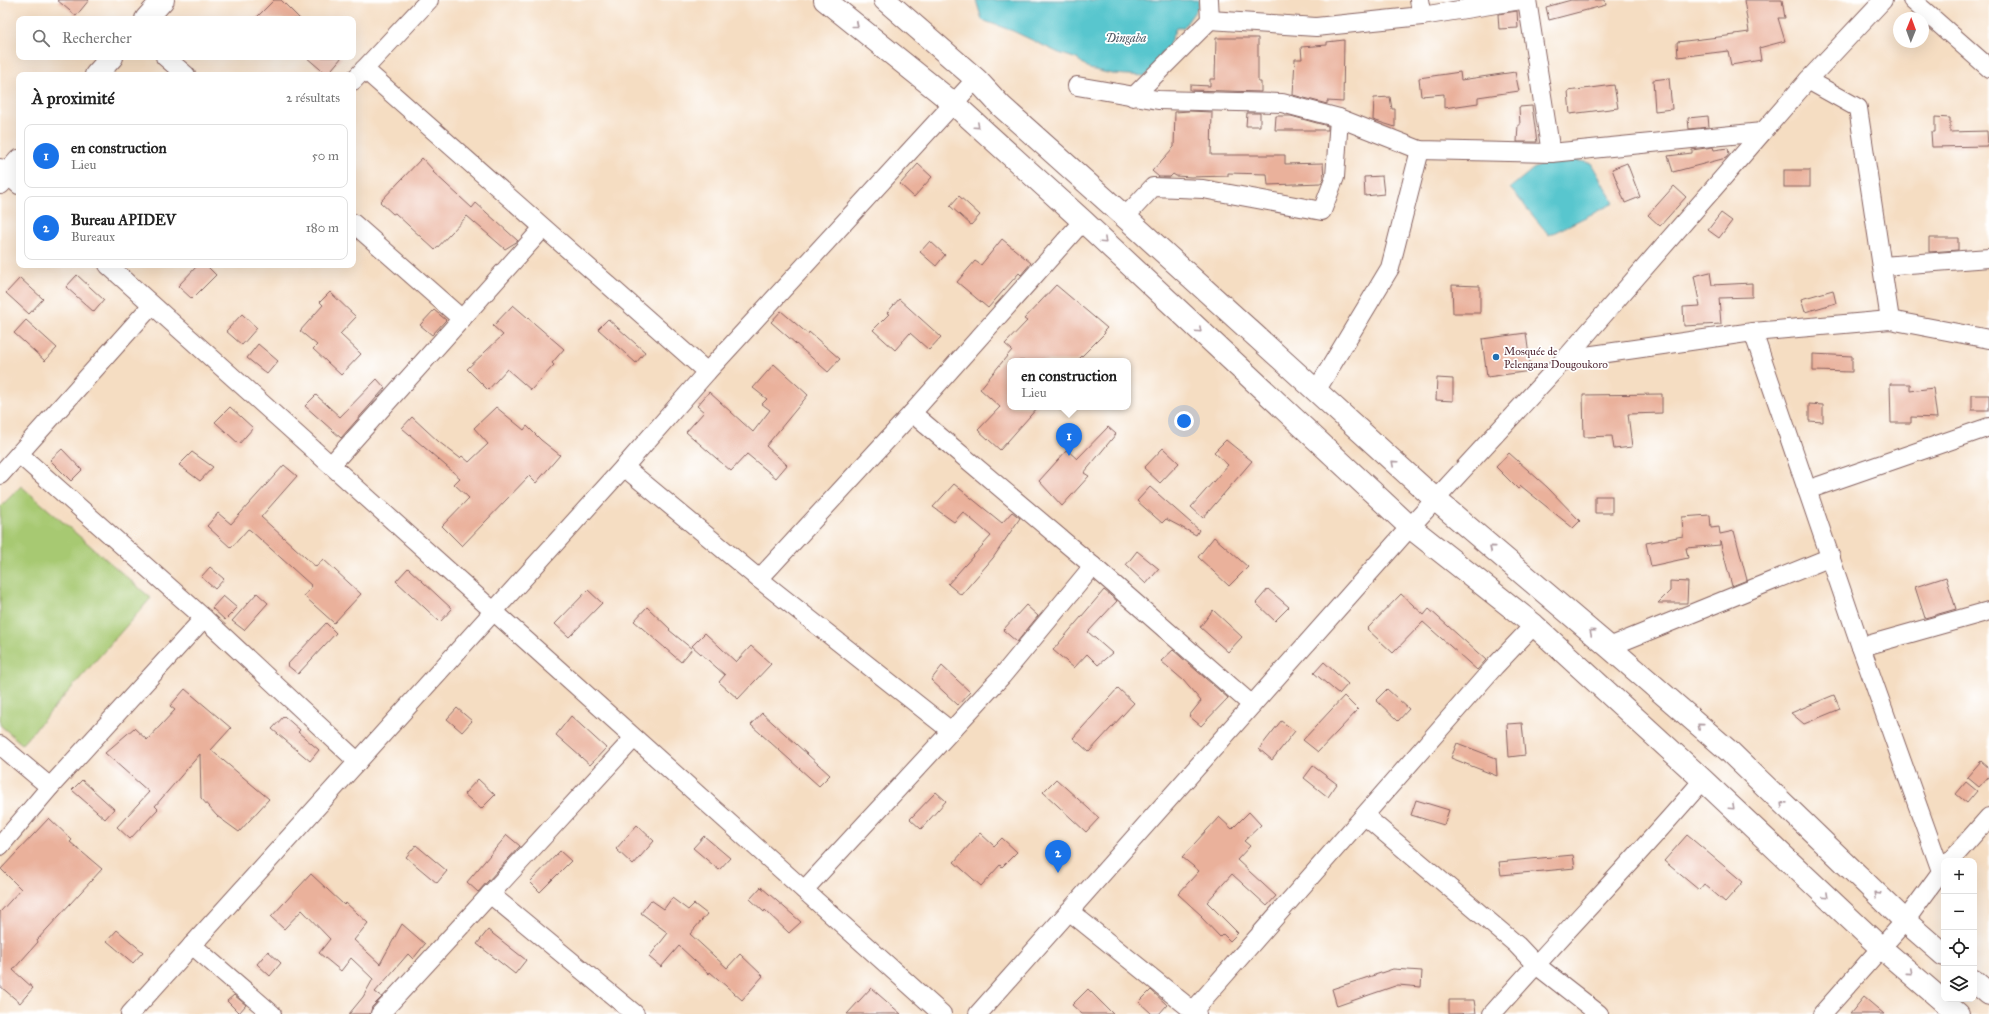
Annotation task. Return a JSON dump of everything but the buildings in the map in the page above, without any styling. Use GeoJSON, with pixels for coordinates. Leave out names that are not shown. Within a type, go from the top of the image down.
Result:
{"type":"FeatureCollection","features":[{"type":"Feature","properties":{"kind":"main road"},"geometry":{"type":"LineString","coordinates":[[149,16],[163,0]]}},
{"type":"Feature","properties":{"kind":"main road"},"geometry":{"type":"LineString","coordinates":[[825,0],[952,103],[1083,221],[1410,527],[1534,625],[1703,780],[1880,947],[1958,1014]]}},
{"type":"Feature","properties":{"kind":"main road"},"geometry":{"type":"LineString","coordinates":[[885,0],[976,79],[1001,106],[1125,216],[1436,500],[1730,752],[1905,921],[1941,952]]}},
{"type":"Feature","properties":{"kind":"main road"},"geometry":{"type":"LineString","coordinates":[[99,72],[109,60]]}},
{"type":"Feature","properties":{"kind":"main road"},"geometry":{"type":"LineString","coordinates":[[1977,984],[1989,994]]}},
{"type":"Feature","properties":{"kind":"street"},"geometry":{"type":"LineString","coordinates":[[429,0],[359,75],[543,228],[707,372]]}},
{"type":"Feature","properties":{"kind":"street"},"geometry":{"type":"LineString","coordinates":[[1133,97],[1210,20],[1209,0]]}},
{"type":"Feature","properties":{"kind":"street"},"geometry":{"type":"LineString","coordinates":[[1210,20],[1316,27],[1421,8],[1522,0]]}},
{"type":"Feature","properties":{"kind":"street"},"geometry":{"type":"LineString","coordinates":[[1527,0],[1551,153]]}},
{"type":"Feature","properties":{"kind":"street"},"geometry":{"type":"LineString","coordinates":[[978,1014],[1410,527],[1565,359],[1808,80],[1883,0]]}},
{"type":"Feature","properties":{"kind":"street"},"geometry":{"type":"LineString","coordinates":[[1912,0],[1989,68]]}},
{"type":"Feature","properties":{"kind":"street"},"geometry":{"type":"LineString","coordinates":[[168,60],[182,72]]}},
{"type":"Feature","properties":{"kind":"street"},"geometry":{"type":"LineString","coordinates":[[130,1014],[494,612],[707,372],[822,248],[952,103],[976,79]]}},
{"type":"Feature","properties":{"kind":"street"},"geometry":{"type":"LineString","coordinates":[[1808,80],[1858,108],[1890,320]]}},
{"type":"Feature","properties":{"kind":"street"},"geometry":{"type":"LineString","coordinates":[[1077,86],[1133,97],[1158,100],[1282,103],[1339,118],[1420,150],[1551,153],[1762,132]]}},
{"type":"Feature","properties":{"kind":"street"},"geometry":{"type":"LineString","coordinates":[[1125,216],[1153,187],[1203,189],[1322,212],[1335,177],[1339,118]]}},
{"type":"Feature","properties":{"kind":"street"},"geometry":{"type":"LineString","coordinates":[[1316,392],[1390,268],[1420,150]]}},
{"type":"Feature","properties":{"kind":"street"},"geometry":{"type":"LineString","coordinates":[[759,579],[912,413],[1083,221]]}},
{"type":"Feature","properties":{"kind":"street"},"geometry":{"type":"LineString","coordinates":[[356,226],[462,319]]}},
{"type":"Feature","properties":{"kind":"street"},"geometry":{"type":"LineString","coordinates":[[330,465],[543,228]]}},
{"type":"Feature","properties":{"kind":"street"},"geometry":{"type":"LineString","coordinates":[[1882,266],[1989,258]]}},
{"type":"Feature","properties":{"kind":"street"},"geometry":{"type":"LineString","coordinates":[[111,268],[942,1014]]}},
{"type":"Feature","properties":{"kind":"street"},"geometry":{"type":"LineString","coordinates":[[0,475],[152,305]]}},
{"type":"Feature","properties":{"kind":"street"},"geometry":{"type":"LineString","coordinates":[[1565,359],[1753,332],[1890,320],[1989,339]]}},
{"type":"Feature","properties":{"kind":"street"},"geometry":{"type":"LineString","coordinates":[[1753,332],[1861,647],[1942,858]]}},
{"type":"Feature","properties":{"kind":"street"},"geometry":{"type":"LineString","coordinates":[[912,413],[1094,566],[1252,705]]}},
{"type":"Feature","properties":{"kind":"street"},"geometry":{"type":"LineString","coordinates":[[1807,490],[1989,427]]}},
{"type":"Feature","properties":{"kind":"street"},"geometry":{"type":"LineString","coordinates":[[19,454],[204,618],[358,762]]}},
{"type":"Feature","properties":{"kind":"street"},"geometry":{"type":"LineString","coordinates":[[624,467],[759,579],[951,731]]}},
{"type":"Feature","properties":{"kind":"street"},"geometry":{"type":"LineString","coordinates":[[1609,647],[1831,557]]}},
{"type":"Feature","properties":{"kind":"street"},"geometry":{"type":"LineString","coordinates":[[804,890],[1002,676],[1094,566]]}},
{"type":"Feature","properties":{"kind":"street"},"geometry":{"type":"LineString","coordinates":[[1861,647],[1989,611]]}},
{"type":"Feature","properties":{"kind":"street"},"geometry":{"type":"LineString","coordinates":[[0,846],[50,787],[204,618]]}},
{"type":"Feature","properties":{"kind":"street"},"geometry":{"type":"LineString","coordinates":[[1069,911],[1195,1012],[1495,666],[1534,625]]}},
{"type":"Feature","properties":{"kind":"street"},"geometry":{"type":"LineString","coordinates":[[380,1014],[634,738]]}},
{"type":"Feature","properties":{"kind":"street"},"geometry":{"type":"LineString","coordinates":[[0,745],[50,787]]}},
{"type":"Feature","properties":{"kind":"street"},"geometry":{"type":"LineString","coordinates":[[1492,1014],[1535,964],[1657,834],[1703,780]]}},
{"type":"Feature","properties":{"kind":"street"},"geometry":{"type":"LineString","coordinates":[[1365,816],[1517,945],[1535,964],[1599,1014]]}},
{"type":"Feature","properties":{"kind":"street"},"geometry":{"type":"LineString","coordinates":[[1952,858],[1989,817]]}},
{"type":"Feature","properties":{"kind":"street"},"geometry":{"type":"LineString","coordinates":[[1822,1014],[1880,947],[1905,921],[1941,872]]}},
{"type":"Feature","properties":{"kind":"street"},"geometry":{"type":"LineString","coordinates":[[490,894],[635,1014]]}},
{"type":"Feature","properties":{"kind":"street"},"geometry":{"type":"LineString","coordinates":[[192,945],[272,1014]]}},
{"type":"Feature","properties":{"kind":"green space"},"geometry":{"type":"Polygon","coordinates":[[[21,486],[151,598],[22,744],[0,725],[0,507],[21,486]]]}},
{"type":"Feature","properties":{"kind":"water","name":"Dingaba"},"geometry":{"type":"Polygon","coordinates":[[[976,0],[1199,0],[1198,7],[1183,28],[1176,28],[1167,49],[1161,53],[1160,63],[1145,76],[1112,74],[1090,69],[1077,59],[1059,53],[1013,31],[982,20],[976,0]]]}},
{"type":"Feature","properties":{"kind":"water"},"geometry":{"type":"Polygon","coordinates":[[[1558,157],[1591,163],[1614,203],[1549,235],[1510,188],[1533,169],[1558,157]]]}},
{"type":"Feature","properties":{"kind":"place","name":"Mosquée de Pelengana Dougoukoro"},"geometry":{"type":"Point","coordinates":[1496,357]}},
{"type":"Feature","properties":{"kind":"place","name":"en construction"},"geometry":{"type":"Point","coordinates":[1069,456]}},
{"type":"Feature","properties":{"kind":"place","name":"Bureau APIDEV"},"geometry":{"type":"Point","coordinates":[1058,873]}}]}
